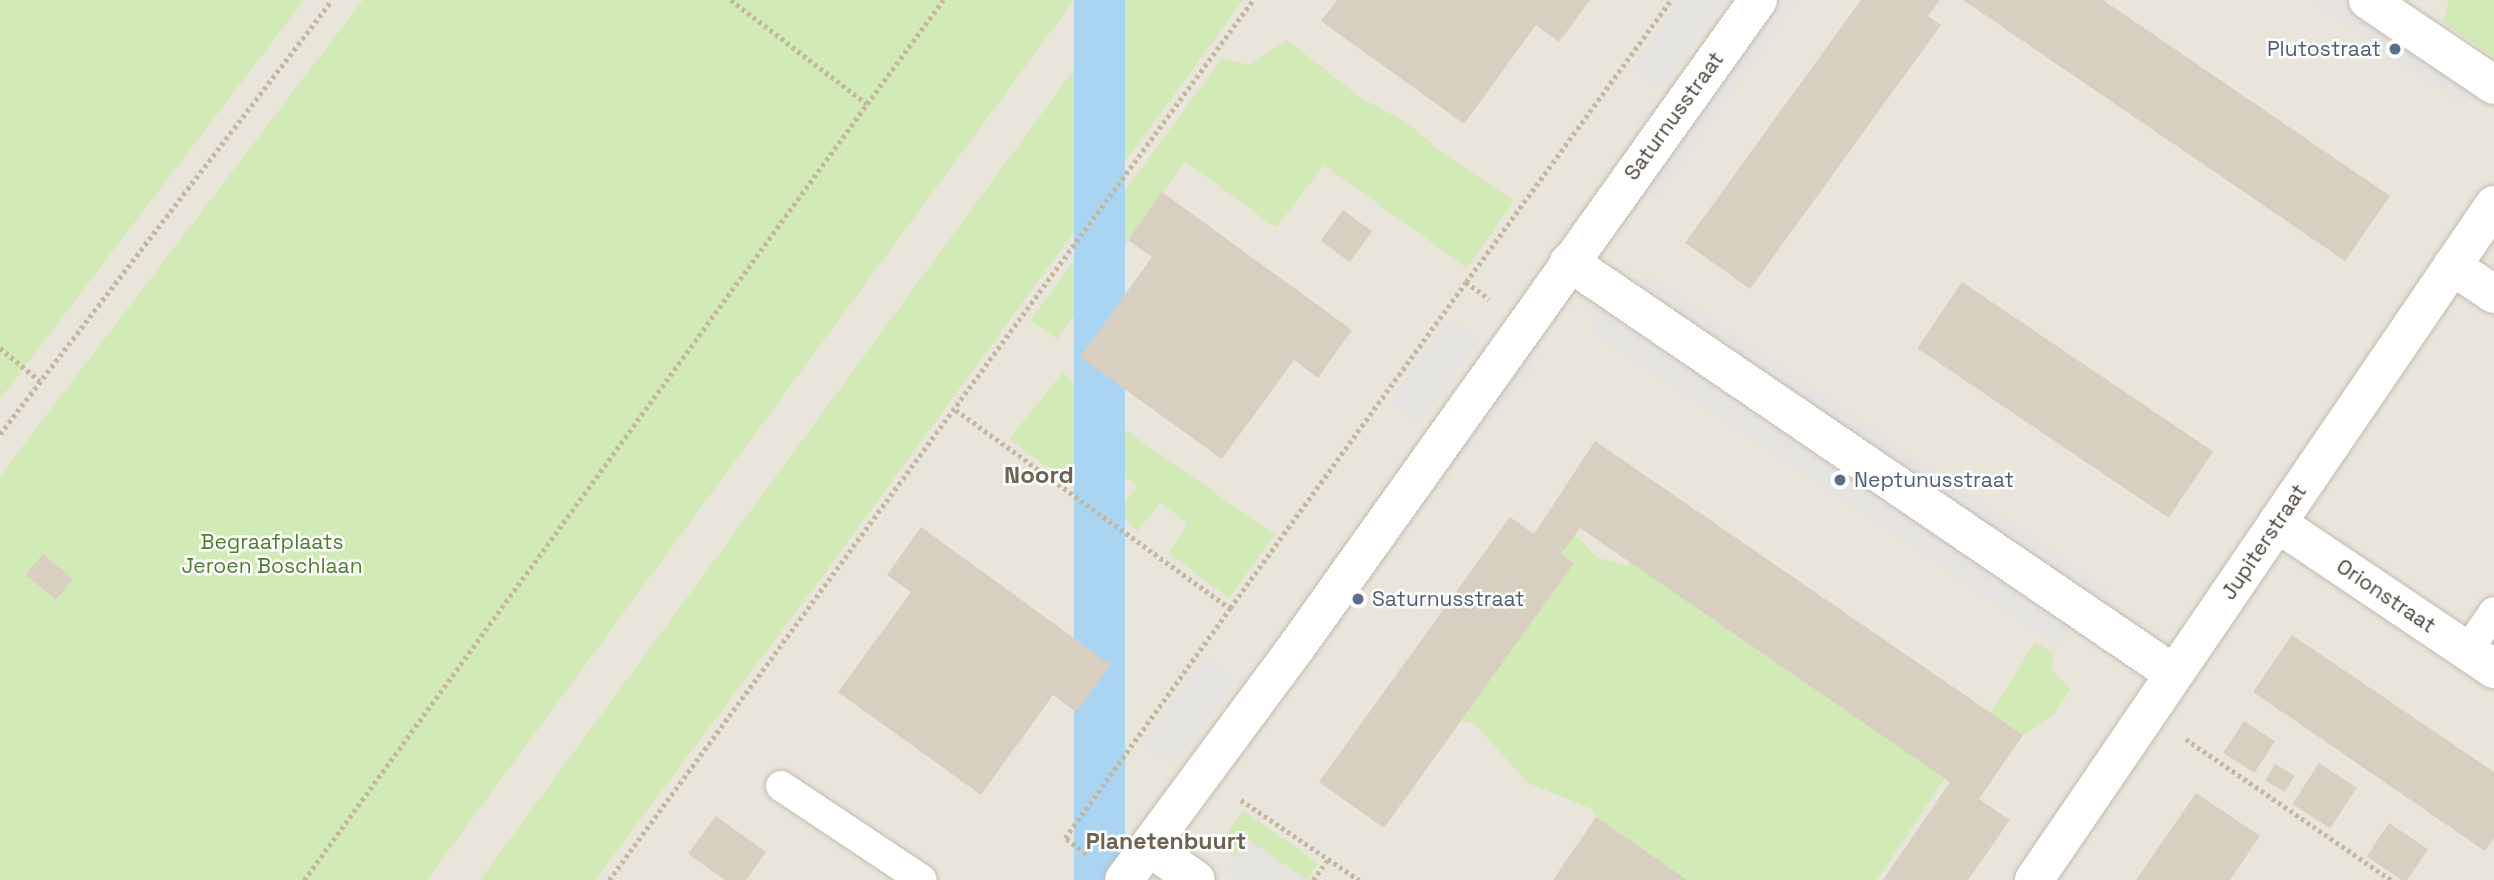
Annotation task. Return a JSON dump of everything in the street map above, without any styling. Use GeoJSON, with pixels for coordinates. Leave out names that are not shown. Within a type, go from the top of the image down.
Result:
{"type":"FeatureCollection","features":[{"type":"Feature","properties":{"kind":"street","name":"Saturnusstraat"},"geometry":{"type":"LineString","coordinates":[[1111,872],[1149,847],[1758,0]]}},
{"type":"Feature","properties":{"kind":"street"},"geometry":{"type":"LineString","coordinates":[[2368,0],[2494,85]]}},
{"type":"Feature","properties":{"kind":"street","name":"Jupiterstraat"},"geometry":{"type":"LineString","coordinates":[[2034,880],[2494,205]]}},
{"type":"Feature","properties":{"kind":"street"},"geometry":{"type":"LineString","coordinates":[[1569,261],[2174,674]]}},
{"type":"Feature","properties":{"kind":"street"},"geometry":{"type":"LineString","coordinates":[[2452,266],[2494,294]]}},
{"type":"Feature","properties":{"kind":"street","name":"Orionstraat"},"geometry":{"type":"LineString","coordinates":[[2277,523],[2480,660]]}},
{"type":"Feature","properties":{"kind":"street"},"geometry":{"type":"LineString","coordinates":[[1149,847],[1196,880]]}},
{"type":"Feature","properties":{"kind":"lane"},"geometry":{"type":"LineString","coordinates":[[2480,660],[2494,612]]}},
{"type":"Feature","properties":{"kind":"lane"},"geometry":{"type":"LineString","coordinates":[[781,786],[922,880]]}},
{"type":"Feature","properties":{"kind":"path"},"geometry":{"type":"LineString","coordinates":[[0,434],[332,0]]}},
{"type":"Feature","properties":{"kind":"path"},"geometry":{"type":"LineString","coordinates":[[731,0],[867,104]]}},
{"type":"Feature","properties":{"kind":"path"},"geometry":{"type":"LineString","coordinates":[[609,880],[956,410],[1253,0]]}},
{"type":"Feature","properties":{"kind":"path"},"geometry":{"type":"LineString","coordinates":[[1111,872],[1065,838],[1671,0]]}},
{"type":"Feature","properties":{"kind":"path"},"geometry":{"type":"LineString","coordinates":[[304,880],[942,1]]}},
{"type":"Feature","properties":{"kind":"path"},"geometry":{"type":"LineString","coordinates":[[1466,282],[1525,324]]}},
{"type":"Feature","properties":{"kind":"path"},"geometry":{"type":"LineString","coordinates":[[0,348],[40,381]]}},
{"type":"Feature","properties":{"kind":"path"},"geometry":{"type":"LineString","coordinates":[[956,410],[1230,608]]}},
{"type":"Feature","properties":{"kind":"path"},"geometry":{"type":"LineString","coordinates":[[2148,713],[2391,880]]}},
{"type":"Feature","properties":{"kind":"path"},"geometry":{"type":"LineString","coordinates":[[1232,806],[1238,798],[1359,880]]}},
{"type":"Feature","properties":{"kind":"path"},"geometry":{"type":"LineString","coordinates":[[1313,880],[1328,859]]}},
{"type":"Feature","properties":{"kind":"shaded area"},"geometry":{"type":"Polygon","coordinates":[[[0,0],[2494,0],[2494,880],[0,880],[0,0]]]}},
{"type":"Feature","properties":{"kind":"shaded area"},"geometry":{"type":"Polygon","coordinates":[[[1680,0],[1726,0],[1661,89],[1631,67],[1680,0]]]}},
{"type":"Feature","properties":{"kind":"shaded area"},"geometry":{"type":"Polygon","coordinates":[[[1782,0],[1798,0],[1657,197],[1636,202],[1782,0]]]}},
{"type":"Feature","properties":{"kind":"shaded area","name":"Plutostraat"},"geometry":{"type":"Polygon","coordinates":[[[2309,0],[2334,0],[2481,100],[2459,102],[2309,0]]]}},
{"type":"Feature","properties":{"kind":"shaded area","name":"Neptunusstraat"},"geometry":{"type":"Polygon","coordinates":[[[1650,277],[2110,591],[2117,613],[1630,278],[1650,277]]]}},
{"type":"Feature","properties":{"kind":"shaded area"},"geometry":{"type":"Polygon","coordinates":[[[1603,311],[2071,626],[2058,645],[1590,330],[1603,311]]]}},
{"type":"Feature","properties":{"kind":"shaded area"},"geometry":{"type":"Polygon","coordinates":[[[1450,318],[1480,340],[1419,423],[1389,401],[1450,318]]]}},
{"type":"Feature","properties":{"kind":"shaded area"},"geometry":{"type":"Polygon","coordinates":[[[1529,350],[1540,359],[1199,780],[1188,771],[1529,350]]]}},
{"type":"Feature","properties":{"kind":"shaded area"},"geometry":{"type":"Polygon","coordinates":[[[1205,658],[1236,681],[1173,765],[1142,742],[1205,658]]]}},
{"type":"Feature","properties":{"kind":"shaded area"},"geometry":{"type":"Polygon","coordinates":[[[1246,839],[1306,880],[1239,880],[1225,870],[1246,839]]]}},
{"type":"Feature","properties":{"kind":"green space"},"geometry":{"type":"Polygon","coordinates":[[[0,0],[304,0],[0,399],[0,0]]]}},
{"type":"Feature","properties":{"kind":"green space","name":"Begraafplaats Jeroen Boschlaan"},"geometry":{"type":"Polygon","coordinates":[[[363,0],[1074,0],[427,880],[0,880],[0,476],[363,0]]]}},
{"type":"Feature","properties":{"kind":"green space"},"geometry":{"type":"Polygon","coordinates":[[[1125,0],[1243,0],[825,573],[595,880],[480,880],[1125,0]]]}},
{"type":"Feature","properties":{"kind":"green space"},"geometry":{"type":"Polygon","coordinates":[[[2449,0],[2494,0],[2494,57],[2443,22],[2449,0]]]}},
{"type":"Feature","properties":{"kind":"green space"},"geometry":{"type":"Polygon","coordinates":[[[1287,40],[1361,98],[1408,123],[1437,149],[1514,201],[1467,268],[1324,165],[1276,228],[1185,161],[1057,339],[1030,321],[1222,58],[1250,65],[1287,40]]]}},
{"type":"Feature","properties":{"kind":"green space"},"geometry":{"type":"Polygon","coordinates":[[[1063,372],[1093,407],[1275,535],[1229,598],[1169,553],[1188,524],[1160,502],[1138,531],[1117,513],[1138,486],[1102,465],[1080,491],[1009,439],[1063,372]]]}},
{"type":"Feature","properties":{"kind":"green space"},"geometry":{"type":"Polygon","coordinates":[[[1575,534],[1597,557],[1627,566],[1631,562],[1945,778],[1877,880],[1687,880],[1596,817],[1592,809],[1528,783],[1474,723],[1460,721],[1574,563],[1561,554],[1575,534]]]}},
{"type":"Feature","properties":{"kind":"green space"},"geometry":{"type":"Polygon","coordinates":[[[2035,642],[2054,654],[2051,670],[2071,689],[2054,714],[2023,735],[1991,713],[2035,642]]]}},
{"type":"Feature","properties":{"kind":"green space"},"geometry":{"type":"Polygon","coordinates":[[[1243,811],[1318,863],[1307,880],[1247,839],[1236,855],[1220,843],[1243,811]]]}},
{"type":"Feature","properties":{"kind":"water"},"geometry":{"type":"Polygon","coordinates":[[[1074,0],[1125,0],[1125,880],[1074,880],[1074,0]]]}},
{"type":"Feature","properties":{"kind":"building"},"geometry":{"type":"Polygon","coordinates":[[[1337,0],[1590,0],[1559,42],[1536,25],[1464,124],[1321,21],[1337,0]]]}},
{"type":"Feature","properties":{"kind":"building"},"geometry":{"type":"Polygon","coordinates":[[[1861,0],[1940,0],[1928,16],[1941,25],[1750,289],[1685,243],[1861,0]]]}},
{"type":"Feature","properties":{"kind":"building"},"geometry":{"type":"Polygon","coordinates":[[[1963,0],[2103,0],[2390,196],[2345,261],[1963,0]]]}},
{"type":"Feature","properties":{"kind":"building"},"geometry":{"type":"Polygon","coordinates":[[[1162,192],[1352,330],[1318,378],[1294,360],[1222,459],[1080,357],[1152,257],[1128,240],[1162,192]]]}},
{"type":"Feature","properties":{"kind":"building"},"geometry":{"type":"Polygon","coordinates":[[[1343,210],[1372,231],[1350,262],[1321,241],[1343,210]]]}},
{"type":"Feature","properties":{"kind":"building"},"geometry":{"type":"Polygon","coordinates":[[[1962,282],[2213,451],[2168,518],[1917,348],[1962,282]]]}},
{"type":"Feature","properties":{"kind":"building"},"geometry":{"type":"Polygon","coordinates":[[[1595,441],[2023,735],[1979,799],[2010,820],[1968,880],[1883,880],[1950,782],[1580,528],[1561,554],[1574,563],[1384,828],[1319,782],[1510,517],[1534,534],[1595,441]]]}},
{"type":"Feature","properties":{"kind":"building"},"geometry":{"type":"Polygon","coordinates":[[[921,527],[1111,665],[1076,712],[1053,695],[981,795],[838,692],[911,592],[887,575],[921,527]]]}},
{"type":"Feature","properties":{"kind":"building"},"geometry":{"type":"Polygon","coordinates":[[[43,554],[73,579],[56,600],[26,575],[43,554]]]}},
{"type":"Feature","properties":{"kind":"building"},"geometry":{"type":"Polygon","coordinates":[[[2292,635],[2494,772],[2494,838],[2485,851],[2253,692],[2292,635]]]}},
{"type":"Feature","properties":{"kind":"building"},"geometry":{"type":"Polygon","coordinates":[[[2244,721],[2275,741],[2254,773],[2223,753],[2244,721]]]}},
{"type":"Feature","properties":{"kind":"building"},"geometry":{"type":"Polygon","coordinates":[[[2319,763],[2357,788],[2330,829],[2292,804],[2319,763]]]}},
{"type":"Feature","properties":{"kind":"building"},"geometry":{"type":"Polygon","coordinates":[[[2275,764],[2295,776],[2285,792],[2265,780],[2275,764]]]}},
{"type":"Feature","properties":{"kind":"building"},"geometry":{"type":"Polygon","coordinates":[[[2196,793],[2260,836],[2230,880],[2136,880],[2196,793]]]}},
{"type":"Feature","properties":{"kind":"building"},"geometry":{"type":"Polygon","coordinates":[[[716,816],[766,852],[746,880],[725,880],[688,854],[716,816]]]}},
{"type":"Feature","properties":{"kind":"building"},"geometry":{"type":"Polygon","coordinates":[[[1596,817],[1647,852],[1687,880],[1553,880],[1596,817]]]}},
{"type":"Feature","properties":{"kind":"building"},"geometry":{"type":"Polygon","coordinates":[[[2389,823],[2428,849],[2407,880],[2402,880],[2367,856],[2389,823]]]}},
{"type":"Feature","properties":{"kind":"place","name":"Plutostraat"},"geometry":{"type":"Point","coordinates":[2395,49]}},
{"type":"Feature","properties":{"kind":"place","name":"Neptunusstraat"},"geometry":{"type":"Point","coordinates":[1840,480]}},
{"type":"Feature","properties":{"kind":"place","name":"Saturnusstraat"},"geometry":{"type":"Point","coordinates":[1358,599]}},
{"type":"Feature","properties":{"kind":"district","name":"Noord"},"geometry":{"type":"Point","coordinates":[1039,475]}},
{"type":"Feature","properties":{"kind":"district","name":"Planetenbuurt"},"geometry":{"type":"Point","coordinates":[1166,841]}}]}
